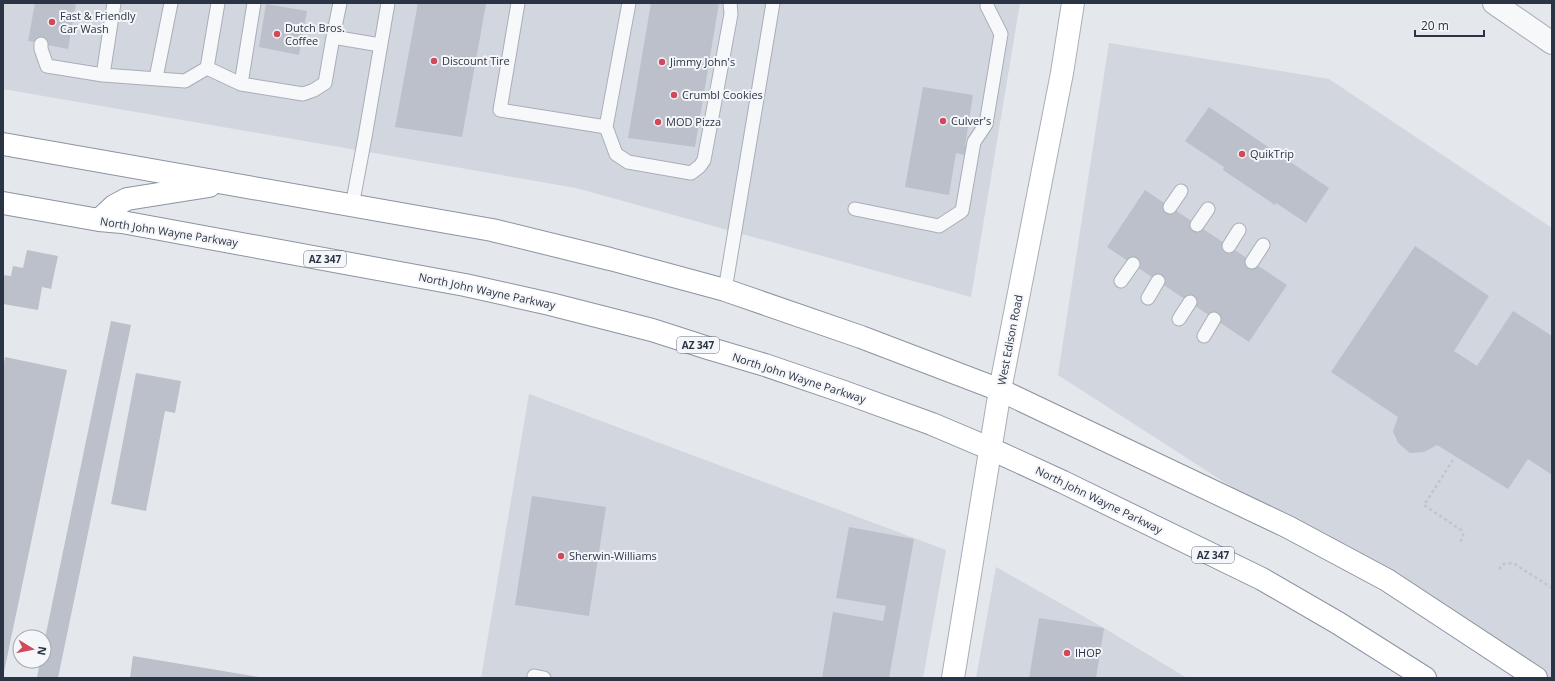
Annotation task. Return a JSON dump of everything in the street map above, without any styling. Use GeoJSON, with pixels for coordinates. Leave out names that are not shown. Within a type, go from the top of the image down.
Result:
{"type":"FeatureCollection","features":[{"type":"Feature","properties":{"kind":"main road","name":"West Edison Road"},"geometry":{"type":"LineString","coordinates":[[953,678],[1000,390],[1062,73],[1073,3]]}},
{"type":"Feature","properties":{"kind":"main road"},"geometry":{"type":"LineString","coordinates":[[3,144],[492,230],[610,259],[725,290],[861,337],[1000,390],[1288,527],[1387,580],[1536,678]]}},
{"type":"Feature","properties":{"kind":"main road"},"geometry":{"type":"LineString","coordinates":[[99,220],[114,206],[127,199],[230,184]]}},
{"type":"Feature","properties":{"kind":"main road","name":"North John Wayne Parkway"},"geometry":{"type":"LineString","coordinates":[[3,203],[99,220],[122,222],[465,285],[550,304],[644,328],[765,365],[932,424],[1063,482],[1262,579],[1338,623],[1425,678]]}},
{"type":"Feature","properties":{"kind":"street"},"geometry":{"type":"LineString","coordinates":[[1494,3],[1551,40]]}},
{"type":"Feature","properties":{"kind":"lane"},"geometry":{"type":"LineString","coordinates":[[103,75],[114,3]]}},
{"type":"Feature","properties":{"kind":"lane"},"geometry":{"type":"LineString","coordinates":[[156,78],[171,3]]}},
{"type":"Feature","properties":{"kind":"lane"},"geometry":{"type":"LineString","coordinates":[[41,44],[41,49],[47,66],[103,75],[185,81],[207,68],[218,3]]}},
{"type":"Feature","properties":{"kind":"lane"},"geometry":{"type":"LineString","coordinates":[[241,84],[254,3]]}},
{"type":"Feature","properties":{"kind":"lane"},"geometry":{"type":"LineString","coordinates":[[207,68],[241,84],[303,94],[314,90],[325,83],[340,3]]}},
{"type":"Feature","properties":{"kind":"lane"},"geometry":{"type":"LineString","coordinates":[[352,206],[388,3]]}},
{"type":"Feature","properties":{"kind":"lane"},"geometry":{"type":"LineString","coordinates":[[518,3],[500,110],[606,127]]}},
{"type":"Feature","properties":{"kind":"lane"},"geometry":{"type":"LineString","coordinates":[[629,3],[606,127],[616,154],[628,162],[690,173],[700,166],[704,160],[731,14],[730,3]]}},
{"type":"Feature","properties":{"kind":"lane"},"geometry":{"type":"LineString","coordinates":[[725,290],[773,3]]}},
{"type":"Feature","properties":{"kind":"lane"},"geometry":{"type":"LineString","coordinates":[[855,209],[939,226],[962,211],[974,142],[986,124],[1001,34],[987,6]]}},
{"type":"Feature","properties":{"kind":"lane"},"geometry":{"type":"LineString","coordinates":[[333,37],[380,45]]}},
{"type":"Feature","properties":{"kind":"lane"},"geometry":{"type":"LineString","coordinates":[[1170,207],[1181,191]]}},
{"type":"Feature","properties":{"kind":"lane"},"geometry":{"type":"LineString","coordinates":[[1197,225],[1208,209]]}},
{"type":"Feature","properties":{"kind":"lane"},"geometry":{"type":"LineString","coordinates":[[1228,246],[1239,230]]}},
{"type":"Feature","properties":{"kind":"lane"},"geometry":{"type":"LineString","coordinates":[[1252,262],[1263,245]]}},
{"type":"Feature","properties":{"kind":"lane"},"geometry":{"type":"LineString","coordinates":[[1121,281],[1132,264]]}},
{"type":"Feature","properties":{"kind":"lane"},"geometry":{"type":"LineString","coordinates":[[1148,298],[1158,282]]}},
{"type":"Feature","properties":{"kind":"lane"},"geometry":{"type":"LineString","coordinates":[[1179,319],[1190,302]]}},
{"type":"Feature","properties":{"kind":"lane"},"geometry":{"type":"LineString","coordinates":[[1204,336],[1214,319]]}},
{"type":"Feature","properties":{"kind":"lane"},"geometry":{"type":"LineString","coordinates":[[534,678],[534,676],[544,678]]}},
{"type":"Feature","properties":{"kind":"path"},"geometry":{"type":"LineString","coordinates":[[1453,460],[1424,505],[1461,530],[1463,538],[1459,543]]}},
{"type":"Feature","properties":{"kind":"path"},"geometry":{"type":"LineString","coordinates":[[1499,569],[1503,564],[1513,563],[1552,588]]}},
{"type":"Feature","properties":{"kind":"shaded area"},"geometry":{"type":"Polygon","coordinates":[[[3,3],[1020,3],[971,297],[576,188],[3,89],[3,3]]]}},
{"type":"Feature","properties":{"kind":"shaded area"},"geometry":{"type":"Polygon","coordinates":[[[1109,43],[1329,79],[1552,228],[1552,678],[1528,678],[1058,375],[1109,43]]]}},
{"type":"Feature","properties":{"kind":"shaded area"},"geometry":{"type":"Polygon","coordinates":[[[529,394],[946,550],[923,678],[481,678],[529,394]]]}},
{"type":"Feature","properties":{"kind":"shaded area"},"geometry":{"type":"Polygon","coordinates":[[[996,567],[1104,628],[1187,678],[976,678],[996,567]]]}},
{"type":"Feature","properties":{"kind":"building","name":"Fast & Friendly Car Wash"},"geometry":{"type":"Polygon","coordinates":[[[35,3],[76,3],[68,49],[28,41],[35,3]]]}},
{"type":"Feature","properties":{"kind":"building"},"geometry":{"type":"Polygon","coordinates":[[[418,3],[486,4],[462,137],[395,127],[418,3]]]}},
{"type":"Feature","properties":{"kind":"building"},"geometry":{"type":"Polygon","coordinates":[[[651,3],[719,3],[695,147],[628,138],[651,3]]]}},
{"type":"Feature","properties":{"kind":"building"},"geometry":{"type":"Polygon","coordinates":[[[266,4],[307,11],[299,55],[259,47],[266,4]]]}},
{"type":"Feature","properties":{"kind":"building","name":"Culver's"},"geometry":{"type":"Polygon","coordinates":[[[923,87],[973,95],[965,146],[969,147],[968,156],[956,153],[949,195],[905,187],[923,87]]]}},
{"type":"Feature","properties":{"kind":"building","name":"QuikTrip"},"geometry":{"type":"Polygon","coordinates":[[[1209,107],[1329,188],[1306,223],[1276,203],[1275,205],[1223,170],[1224,167],[1185,141],[1209,107]]]}},
{"type":"Feature","properties":{"kind":"building"},"geometry":{"type":"Polygon","coordinates":[[[1145,190],[1287,285],[1249,342],[1107,247],[1145,190]]]}},
{"type":"Feature","properties":{"kind":"building"},"geometry":{"type":"Polygon","coordinates":[[[1415,246],[1489,296],[1454,351],[1477,366],[1513,311],[1552,336],[1552,475],[1528,459],[1508,489],[1437,445],[1424,452],[1410,453],[1398,443],[1393,431],[1398,417],[1331,372],[1415,246]]]}},
{"type":"Feature","properties":{"kind":"building"},"geometry":{"type":"Polygon","coordinates":[[[27,250],[58,256],[51,289],[42,287],[38,310],[3,304],[3,275],[11,276],[13,266],[23,268],[27,250]]]}},
{"type":"Feature","properties":{"kind":"building"},"geometry":{"type":"Polygon","coordinates":[[[111,321],[131,325],[58,678],[37,678],[39,669],[52,669],[52,629],[47,629],[111,321]]]}},
{"type":"Feature","properties":{"kind":"building"},"geometry":{"type":"Polygon","coordinates":[[[5,357],[67,370],[4,672],[3,368],[5,357]]]}},
{"type":"Feature","properties":{"kind":"building"},"geometry":{"type":"Polygon","coordinates":[[[136,373],[181,381],[175,413],[165,411],[146,511],[111,504],[136,373]]]}},
{"type":"Feature","properties":{"kind":"building","name":"Sherwin-Williams"},"geometry":{"type":"Polygon","coordinates":[[[532,496],[606,507],[589,616],[515,605],[532,496]]]}},
{"type":"Feature","properties":{"kind":"building"},"geometry":{"type":"Polygon","coordinates":[[[849,527],[914,539],[889,678],[822,678],[833,612],[883,621],[886,606],[836,598],[849,527]]]}},
{"type":"Feature","properties":{"kind":"building","name":"IHOP"},"geometry":{"type":"Polygon","coordinates":[[[1039,618],[1104,628],[1096,678],[1029,678],[1039,618]]]}},
{"type":"Feature","properties":{"kind":"building"},"geometry":{"type":"Polygon","coordinates":[[[133,656],[259,677],[259,678],[130,678],[133,656]]]}},
{"type":"Feature","properties":{"kind":"place","name":"Fast & Friendly Car Wash"},"geometry":{"type":"Point","coordinates":[52,22]}},
{"type":"Feature","properties":{"kind":"place","name":"Dutch Bros. Coffee"},"geometry":{"type":"Point","coordinates":[277,34]}},
{"type":"Feature","properties":{"kind":"place","name":"Discount Tire"},"geometry":{"type":"Point","coordinates":[434,61]}},
{"type":"Feature","properties":{"kind":"place","name":"Jimmy John's"},"geometry":{"type":"Point","coordinates":[662,62]}},
{"type":"Feature","properties":{"kind":"place","name":"Crumbl Cookies"},"geometry":{"type":"Point","coordinates":[674,95]}},
{"type":"Feature","properties":{"kind":"place","name":"Culver's"},"geometry":{"type":"Point","coordinates":[943,121]}},
{"type":"Feature","properties":{"kind":"place","name":"MOD Pizza"},"geometry":{"type":"Point","coordinates":[658,122]}},
{"type":"Feature","properties":{"kind":"place","name":"QuikTrip"},"geometry":{"type":"Point","coordinates":[1242,154]}},
{"type":"Feature","properties":{"kind":"place","name":"Sherwin-Williams"},"geometry":{"type":"Point","coordinates":[561,556]}},
{"type":"Feature","properties":{"kind":"place","name":"IHOP"},"geometry":{"type":"Point","coordinates":[1067,653]}}]}
